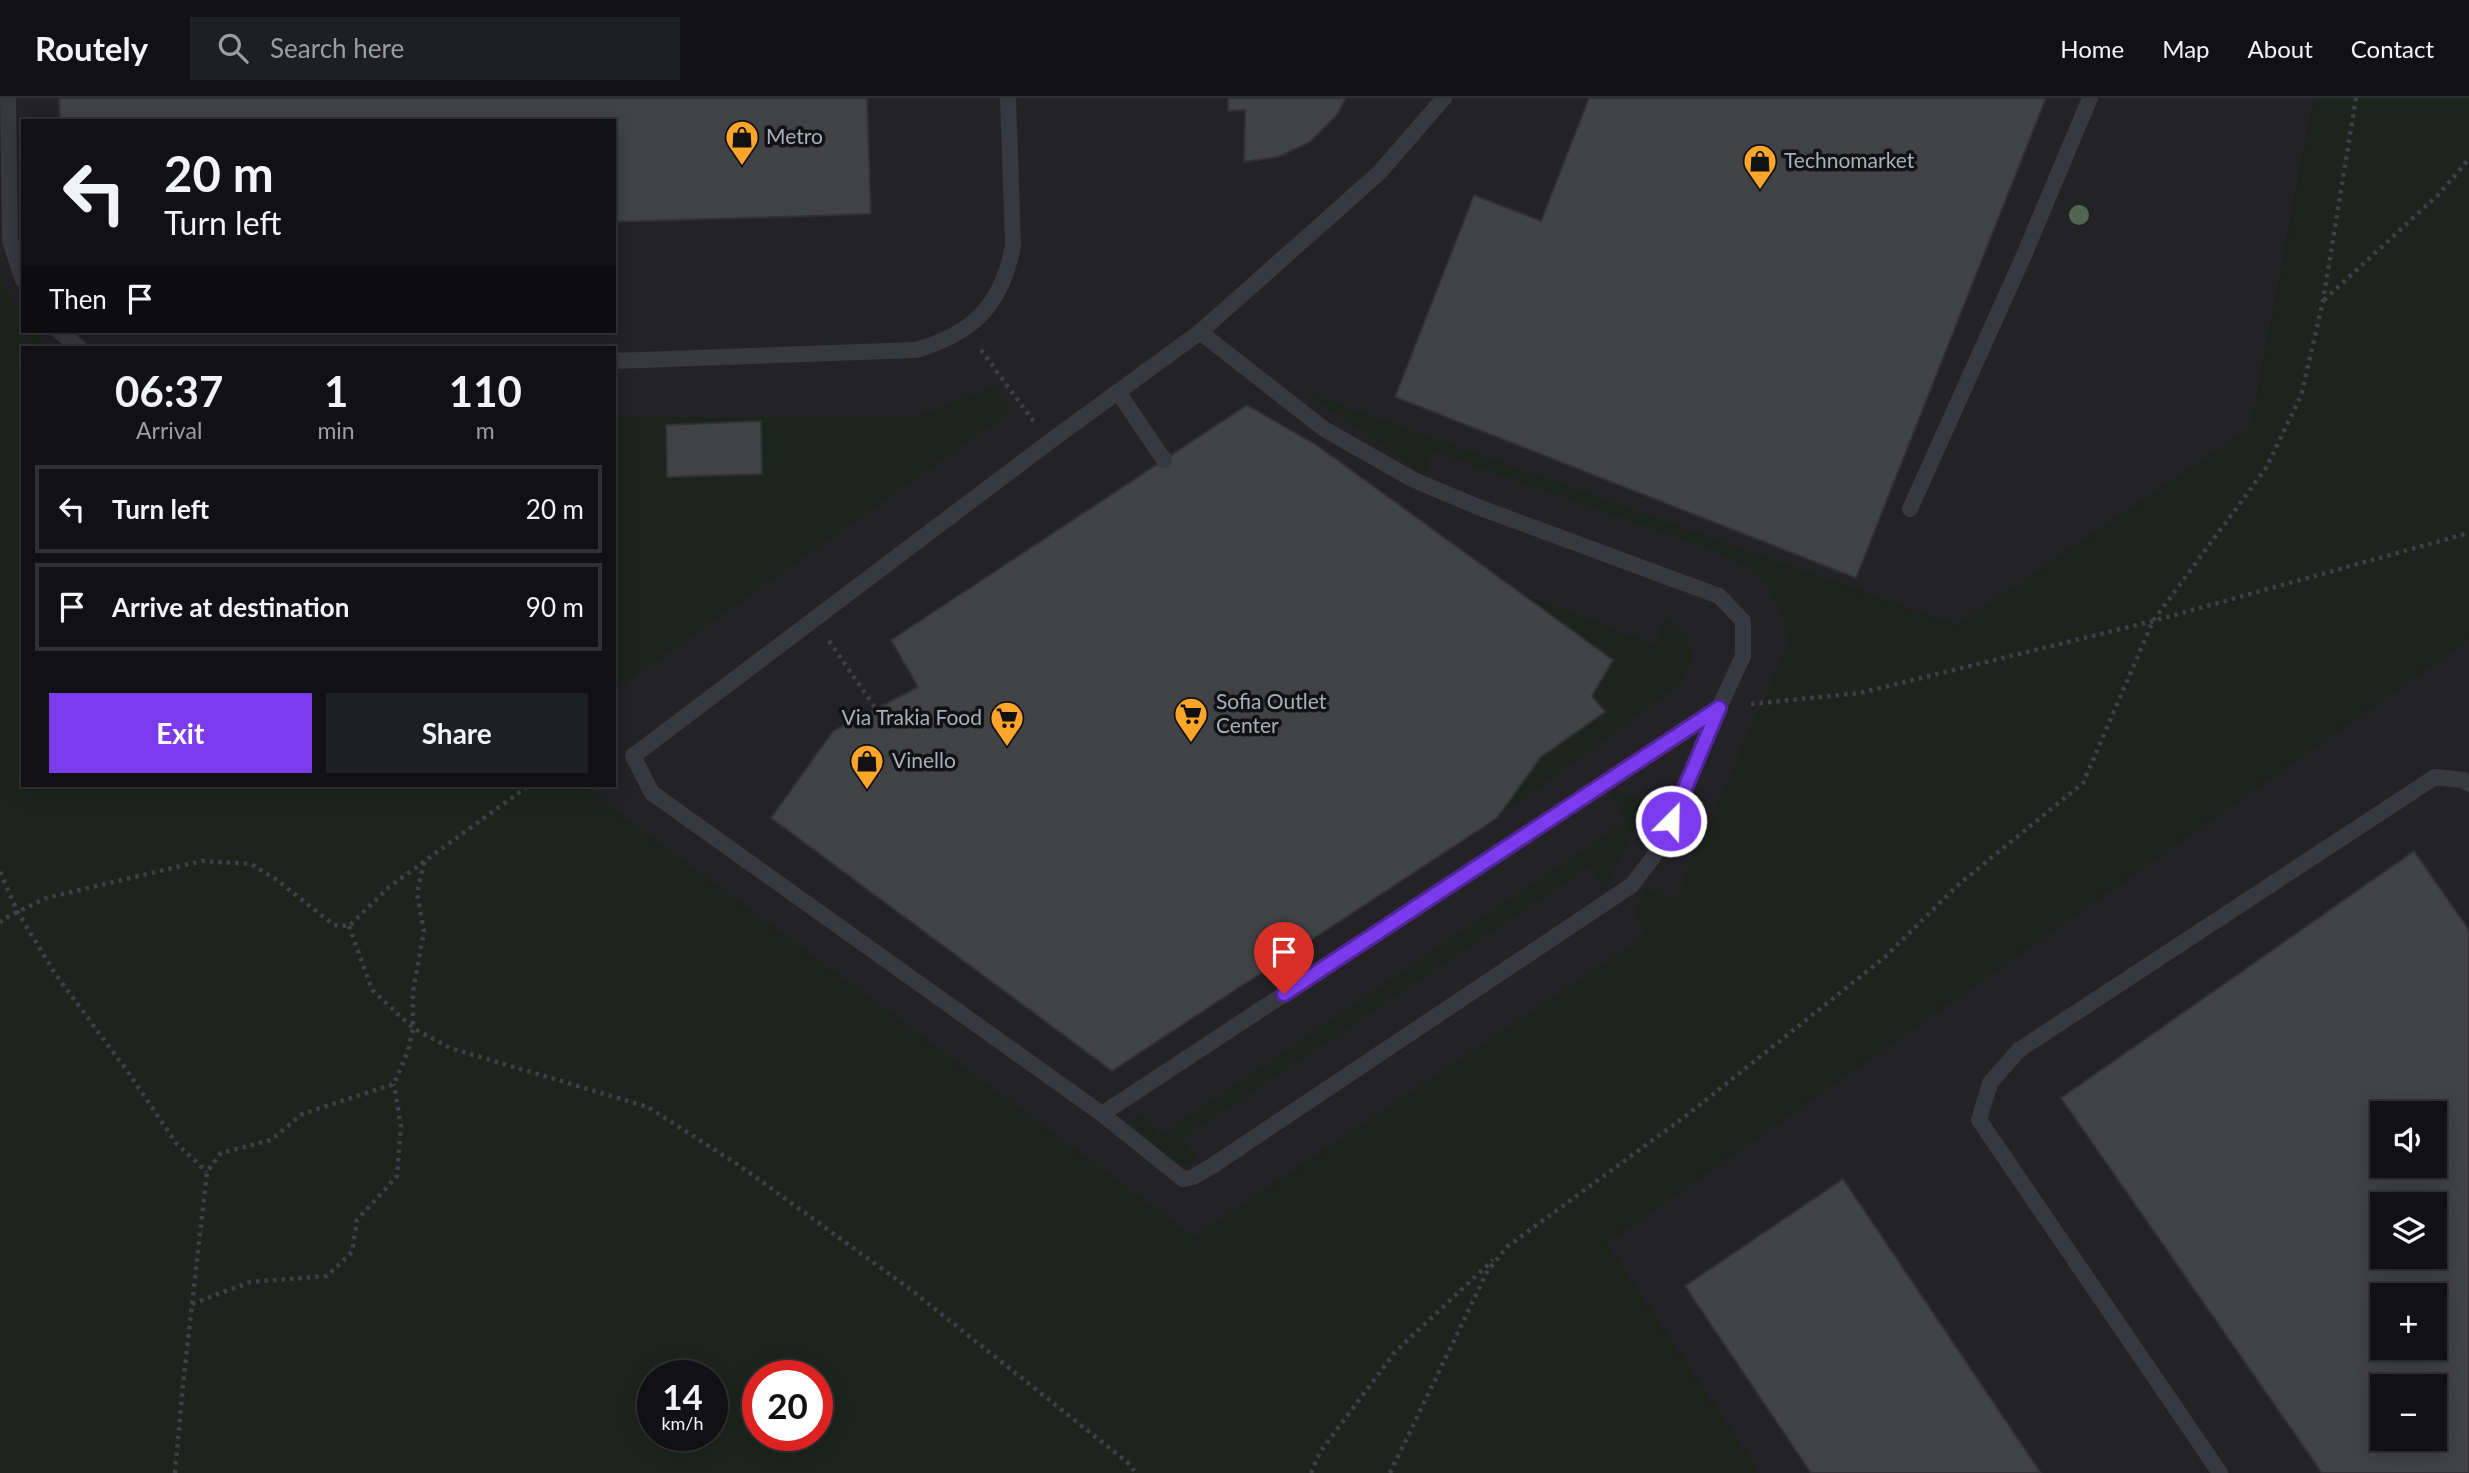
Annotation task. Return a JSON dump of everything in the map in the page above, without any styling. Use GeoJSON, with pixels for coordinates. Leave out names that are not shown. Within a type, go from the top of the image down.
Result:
{"type":"FeatureCollection","features":[{"type":"Feature","properties":{"kind":"lane"},"geometry":{"type":"LineString","coordinates":[[8,98],[10,241],[21,274]]}},
{"type":"Feature","properties":{"kind":"lane"},"geometry":{"type":"LineString","coordinates":[[616,361],[916,350],[944,342],[966,329],[986,312],[1009,267],[1013,244],[1008,98]]}},
{"type":"Feature","properties":{"kind":"lane"},"geometry":{"type":"LineString","coordinates":[[1200,332],[1324,429],[1412,479],[1478,507],[1719,597],[1742,621],[1743,656],[1654,856],[1632,885],[1212,1166],[1193,1177],[1183,1179],[1102,1114],[652,793],[633,756],[1200,332],[1379,173],[1444,98]]}},
{"type":"Feature","properties":{"kind":"lane"},"geometry":{"type":"LineString","coordinates":[[1910,509],[2025,254],[2091,98]]}},
{"type":"Feature","properties":{"kind":"lane"},"geometry":{"type":"LineString","coordinates":[[61,333],[78,346]]}},
{"type":"Feature","properties":{"kind":"lane"},"geometry":{"type":"LineString","coordinates":[[1118,392],[1164,460]]}},
{"type":"Feature","properties":{"kind":"lane"},"geometry":{"type":"LineString","coordinates":[[1102,1114],[1719,708]]}},
{"type":"Feature","properties":{"kind":"lane"},"geometry":{"type":"LineString","coordinates":[[2220,1473],[1979,1120],[1990,1083],[2019,1050],[2435,777],[2463,780],[2469,784]]}},
{"type":"Feature","properties":{"kind":"path"},"geometry":{"type":"LineString","coordinates":[[1311,1473],[1320,1452],[1395,1352],[1508,1246],[1687,1115],[1885,957],[1958,885],[2083,783],[2153,621],[2266,468],[2301,396],[2323,301],[2356,98]]}},
{"type":"Feature","properties":{"kind":"path"},"geometry":{"type":"LineString","coordinates":[[2323,301],[2438,195],[2469,159]]}},
{"type":"Feature","properties":{"kind":"path"},"geometry":{"type":"LineString","coordinates":[[1000,375],[1027,413]]}},
{"type":"Feature","properties":{"kind":"path"},"geometry":{"type":"LineString","coordinates":[[1719,708],[1860,693],[2153,621],[2469,533]]}},
{"type":"Feature","properties":{"kind":"path"},"geometry":{"type":"LineString","coordinates":[[814,619],[876,709]]}},
{"type":"Feature","properties":{"kind":"path"},"geometry":{"type":"LineString","coordinates":[[0,923],[17,911],[46,898],[202,861],[251,864],[277,880],[334,925],[349,926],[389,887],[527,787]]}},
{"type":"Feature","properties":{"kind":"path"},"geometry":{"type":"LineString","coordinates":[[192,1304],[250,1282],[327,1276],[352,1252],[357,1220],[397,1176],[401,1126],[394,1084],[408,1051],[413,1028],[413,991],[424,931],[417,894],[424,862]]}},
{"type":"Feature","properties":{"kind":"path"},"geometry":{"type":"LineString","coordinates":[[0,872],[17,911],[56,975],[128,1072],[176,1143],[207,1171]]}},
{"type":"Feature","properties":{"kind":"path"},"geometry":{"type":"LineString","coordinates":[[349,926],[372,990],[413,1028],[450,1048],[648,1107],[740,1166],[910,1289],[1127,1462],[1136,1473]]}},
{"type":"Feature","properties":{"kind":"path"},"geometry":{"type":"LineString","coordinates":[[175,1473],[207,1171],[221,1153],[271,1140],[302,1114],[394,1084]]}},
{"type":"Feature","properties":{"kind":"path"},"geometry":{"type":"LineString","coordinates":[[1390,1473],[1488,1270],[1508,1246]]}},
{"type":"Feature","properties":{"kind":"shaded area"},"geometry":{"type":"Polygon","coordinates":[[[0,98],[2314,98],[2251,428],[1957,626],[1835,582],[1692,906],[1194,1238],[582,787],[616,787],[616,689],[1010,411],[993,388],[918,417],[616,417],[616,346],[47,346],[33,333],[616,333],[616,119],[21,119],[21,318],[0,277],[0,98]]]}},
{"type":"Feature","properties":{"kind":"shaded area"},"geometry":{"type":"Polygon","coordinates":[[[2314,98],[2469,98],[2469,639],[1606,1243],[1759,1473],[0,1473],[0,277],[21,318],[21,333],[33,333],[47,346],[21,346],[21,787],[582,787],[1194,1238],[1648,935],[1634,913],[1648,889],[1675,901],[1788,645],[1781,612],[1770,588],[1751,570],[1722,553],[1433,451],[1423,475],[1307,393],[1957,626],[2251,428],[2314,98]]]}},
{"type":"Feature","properties":{"kind":"shaded area"},"geometry":{"type":"Polygon","coordinates":[[[993,387],[1011,411],[616,689],[616,417],[918,417],[993,387]]]}},
{"type":"Feature","properties":{"kind":"shaded area"},"geometry":{"type":"Polygon","coordinates":[[[1521,593],[1655,645],[1665,619],[1686,634],[1693,657],[1681,683],[1497,818],[1541,757],[1604,712],[1592,696],[1613,660],[1521,593]]]}},
{"type":"Feature","properties":{"kind":"shaded area"},"geometry":{"type":"Polygon","coordinates":[[[2469,639],[2469,1473],[1759,1473],[1606,1243],[2469,639]]]}},
{"type":"Feature","properties":{"kind":"shaded area"},"geometry":{"type":"Polygon","coordinates":[[[1625,793],[1637,799],[1643,810],[1604,888],[1589,867],[1183,1138],[1197,1160],[1184,1165],[1161,1154],[1135,1128],[1132,1121],[1143,1113],[1160,1136],[1626,821],[1611,796],[1625,793]]]}},
{"type":"Feature","properties":{"kind":"building","name":"Metro"},"geometry":{"type":"Polygon","coordinates":[[[59,98],[867,98],[871,214],[616,222],[616,119],[60,119],[59,98]]]}},
{"type":"Feature","properties":{"kind":"building"},"geometry":{"type":"Polygon","coordinates":[[[1228,98],[1346,98],[1337,115],[1310,142],[1278,157],[1244,162],[1245,110],[1228,111],[1228,98]]]}},
{"type":"Feature","properties":{"kind":"building"},"geometry":{"type":"Polygon","coordinates":[[[1589,98],[2046,98],[1856,578],[1395,397],[1474,195],[1541,221],[1589,98]]]}},
{"type":"Feature","properties":{"kind":"building","name":"Sofia Outlet Center"},"geometry":{"type":"Polygon","coordinates":[[[1247,405],[1318,446],[1613,660],[1592,696],[1605,712],[1541,757],[1497,818],[1112,1071],[771,818],[833,731],[918,687],[891,640],[1247,405]]]}},
{"type":"Feature","properties":{"kind":"building"},"geometry":{"type":"Polygon","coordinates":[[[761,421],[762,474],[667,477],[666,425],[761,421]]]}},
{"type":"Feature","properties":{"kind":"building"},"geometry":{"type":"Polygon","coordinates":[[[2414,851],[2469,930],[2469,1473],[2322,1473],[2061,1098],[2414,851]]]}},
{"type":"Feature","properties":{"kind":"building"},"geometry":{"type":"Polygon","coordinates":[[[1843,1179],[2041,1473],[1811,1473],[1685,1286],[1843,1179]]]}},
{"type":"Feature","properties":{"kind":"place","name":"Metro"},"geometry":{"type":"Point","coordinates":[742,167]}},
{"type":"Feature","properties":{"kind":"place","name":"Technomarket"},"geometry":{"type":"Point","coordinates":[1760,191]}},
{"type":"Feature","properties":{"kind":"place","name":"Sofia Outlet Center"},"geometry":{"type":"Point","coordinates":[1191,744]}},
{"type":"Feature","properties":{"kind":"place","name":"Via Trakia Food"},"geometry":{"type":"Point","coordinates":[1007,748]}},
{"type":"Feature","properties":{"kind":"place","name":"Vinello"},"geometry":{"type":"Point","coordinates":[867,791]}},
{"type":"Feature","properties":{"kind":"route"},"geometry":{"type":"LineString","coordinates":[[1284,994],[1719,708],[1671,821]]}}]}
